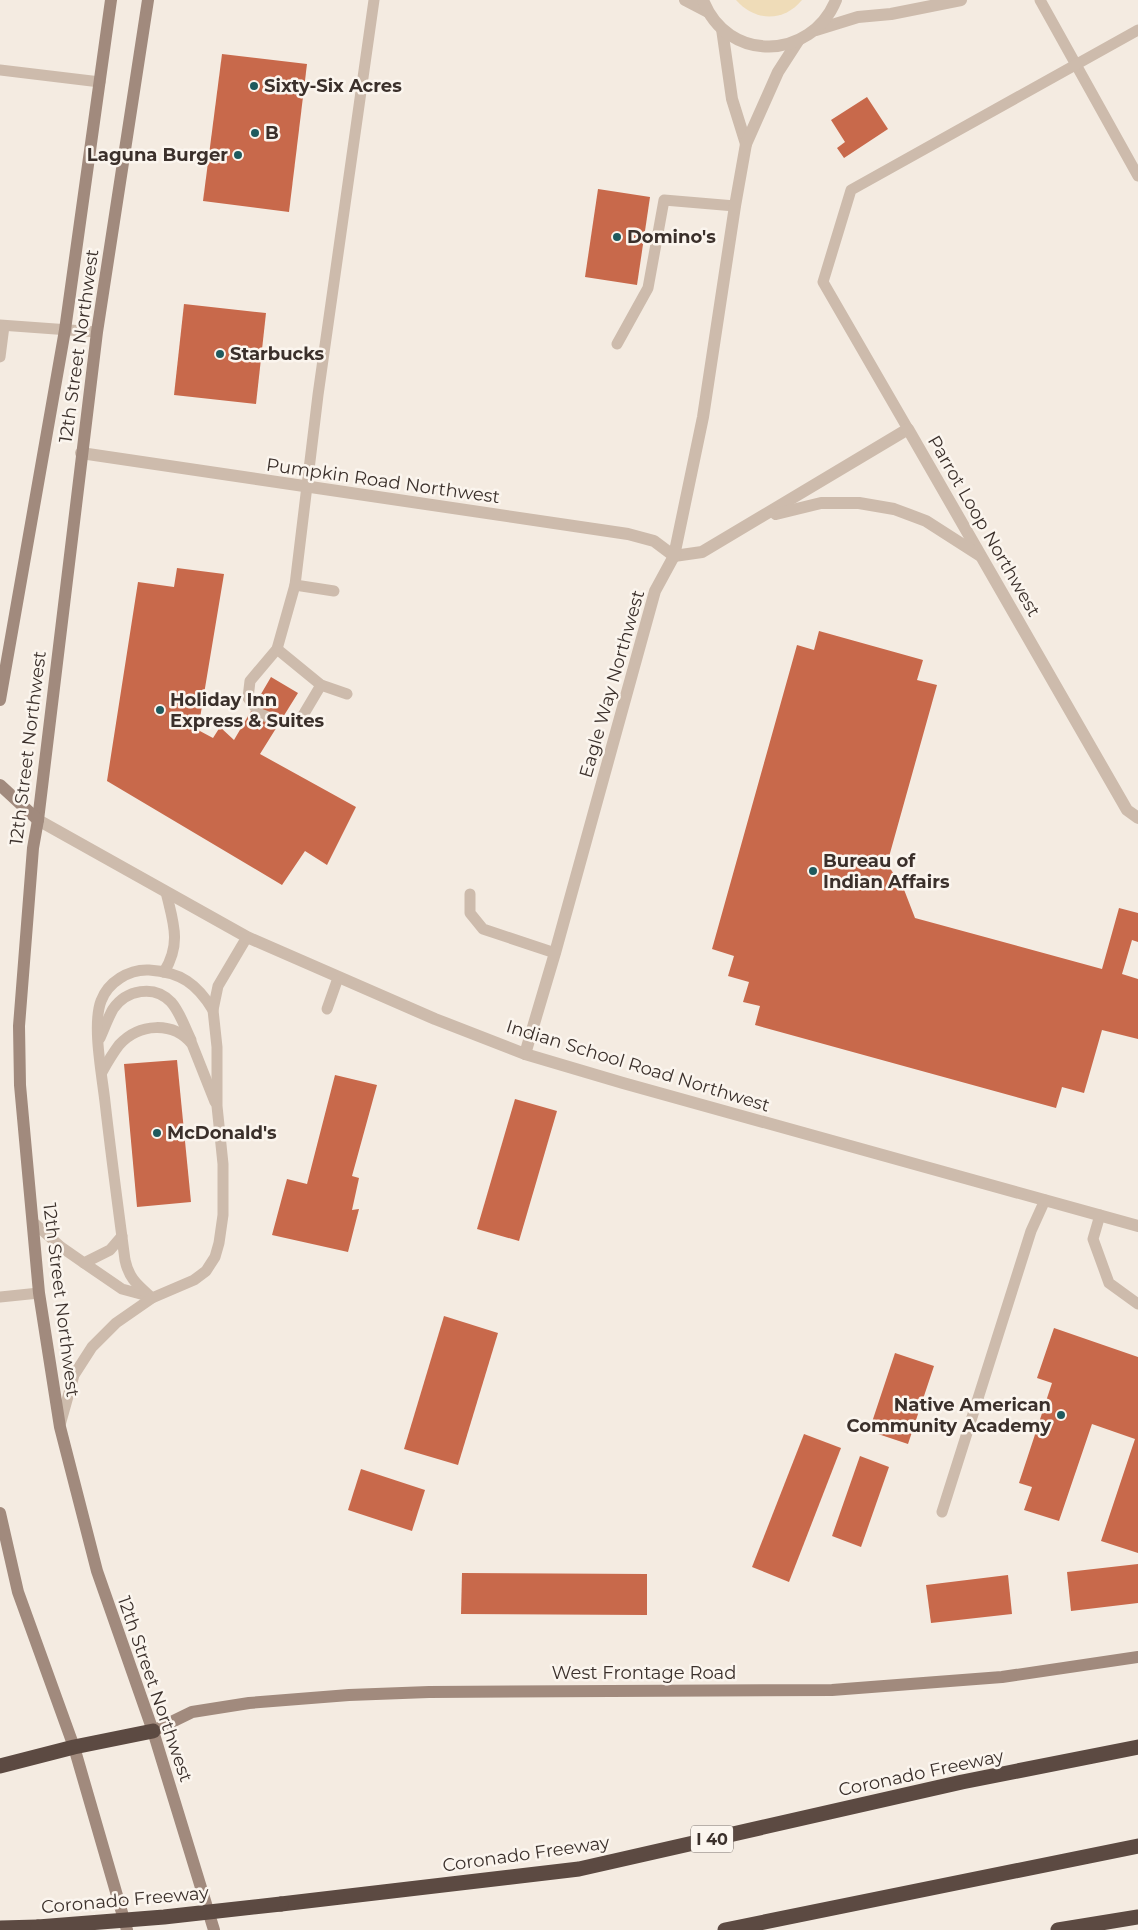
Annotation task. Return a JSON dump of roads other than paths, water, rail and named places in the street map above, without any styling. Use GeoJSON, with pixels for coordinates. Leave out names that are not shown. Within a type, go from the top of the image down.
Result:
{"type":"FeatureCollection","features":[{"type":"Feature","properties":{"kind":"highway"},"geometry":{"type":"LineString","coordinates":[[0,1766],[74,1747],[153,1731]]}},
{"type":"Feature","properties":{"kind":"highway","name":"Coronado Freeway"},"geometry":{"type":"LineString","coordinates":[[0,1928],[164,1917],[579,1869],[962,1782],[1138,1747]]}},
{"type":"Feature","properties":{"kind":"highway"},"geometry":{"type":"LineString","coordinates":[[724,1930],[1138,1846]]}},
{"type":"Feature","properties":{"kind":"highway"},"geometry":{"type":"LineString","coordinates":[[1058,1930],[1138,1917]]}},
{"type":"Feature","properties":{"kind":"main road","name":"12th Street Northwest"},"geometry":{"type":"LineString","coordinates":[[0,700],[65,330],[111,0]]}},
{"type":"Feature","properties":{"kind":"main road","name":"12th Street Northwest"},"geometry":{"type":"LineString","coordinates":[[148,0],[97,332],[38,820],[33,848],[19,1026],[20,1085],[39,1293],[60,1427],[96,1571],[153,1731],[214,1930]]}},
{"type":"Feature","properties":{"kind":"main road","name":"Indian School Road Northwest"},"geometry":{"type":"LineString","coordinates":[[0,785],[38,820]]}},
{"type":"Feature","properties":{"kind":"main road"},"geometry":{"type":"LineString","coordinates":[[0,1513],[18,1592],[74,1747],[127,1930]]}},
{"type":"Feature","properties":{"kind":"main road","name":"West Frontage Road"},"geometry":{"type":"LineString","coordinates":[[153,1731],[192,1712],[249,1703],[349,1695],[439,1692],[832,1690],[1002,1678],[1138,1657]]}},
{"type":"Feature","properties":{"kind":"street"},"geometry":{"type":"LineString","coordinates":[[685,0],[705,6],[722,29],[739,40],[758,46],[778,46],[798,42],[816,30],[830,14],[836,0]]}},
{"type":"Feature","properties":{"kind":"street"},"geometry":{"type":"LineString","coordinates":[[816,30],[858,17],[891,14],[959,0]]}},
{"type":"Feature","properties":{"kind":"street","name":"Eagle Way Northwest"},"geometry":{"type":"LineString","coordinates":[[722,29],[732,99],[746,144]]}},
{"type":"Feature","properties":{"kind":"street","name":"Eagle Way Northwest"},"geometry":{"type":"LineString","coordinates":[[525,1054],[555,953],[655,591],[674,556],[704,417],[746,144],[778,72],[798,42]]}},
{"type":"Feature","properties":{"kind":"street","name":"Parrot Loop Northwest"},"geometry":{"type":"LineString","coordinates":[[674,556],[702,552],[764,517],[908,429],[1127,810],[1138,818]]}},
{"type":"Feature","properties":{"kind":"street","name":"Pumpkin Road Northwest"},"geometry":{"type":"LineString","coordinates":[[82,453],[628,534],[654,541],[674,556]]}},
{"type":"Feature","properties":{"kind":"street"},"geometry":{"type":"LineString","coordinates":[[764,517],[821,503],[859,503],[894,509],[926,521],[981,556]]}},
{"type":"Feature","properties":{"kind":"street","name":"Indian School Road Northwest"},"geometry":{"type":"LineString","coordinates":[[38,820],[247,937],[338,978],[525,1054],[1138,1226]]}},
{"type":"Feature","properties":{"kind":"lane"},"geometry":{"type":"LineString","coordinates":[[321,685],[302,717],[284,723],[260,714],[248,698],[250,681],[277,649],[295,585],[306,487],[374,0]]}},
{"type":"Feature","properties":{"kind":"lane"},"geometry":{"type":"LineString","coordinates":[[1040,0],[1138,176]]}},
{"type":"Feature","properties":{"kind":"lane"},"geometry":{"type":"LineString","coordinates":[[908,429],[823,282],[851,190],[1138,30]]}},
{"type":"Feature","properties":{"kind":"lane"},"geometry":{"type":"LineString","coordinates":[[0,70],[100,82]]}},
{"type":"Feature","properties":{"kind":"lane"},"geometry":{"type":"LineString","coordinates":[[617,344],[648,288],[664,200],[735,206]]}},
{"type":"Feature","properties":{"kind":"lane"},"geometry":{"type":"LineString","coordinates":[[0,357],[2,325],[97,332]]}},
{"type":"Feature","properties":{"kind":"lane"},"geometry":{"type":"LineString","coordinates":[[295,585],[334,591]]}},
{"type":"Feature","properties":{"kind":"lane"},"geometry":{"type":"LineString","coordinates":[[277,649],[321,685],[348,694]]}},
{"type":"Feature","properties":{"kind":"lane"},"geometry":{"type":"LineString","coordinates":[[164,972],[173,955],[175,938],[166,892]]}},
{"type":"Feature","properties":{"kind":"lane"},"geometry":{"type":"LineString","coordinates":[[470,894],[470,913],[483,929],[555,953]]}},
{"type":"Feature","properties":{"kind":"lane"},"geometry":{"type":"LineString","coordinates":[[60,1427],[74,1375],[92,1347],[116,1323],[152,1298],[194,1280],[206,1271],[215,1257],[223,1215],[223,1164],[217,1106],[213,1010],[218,986],[247,937]]}},
{"type":"Feature","properties":{"kind":"lane"},"geometry":{"type":"LineString","coordinates":[[152,1298],[134,1282],[128,1272],[102,1072],[97,1017],[106,991],[113,983],[123,976],[145,970],[176,975],[198,988],[213,1010]]}},
{"type":"Feature","properties":{"kind":"lane"},"geometry":{"type":"LineString","coordinates":[[327,1009],[338,978]]}},
{"type":"Feature","properties":{"kind":"lane"},"geometry":{"type":"LineString","coordinates":[[99,1040],[114,1009],[121,1001],[136,992],[144,991],[161,994],[172,1003],[192,1044],[217,1106]]}},
{"type":"Feature","properties":{"kind":"lane"},"geometry":{"type":"LineString","coordinates":[[102,1072],[120,1045],[134,1033],[146,1029],[163,1028],[172,1030],[186,1037],[192,1044]]}},
{"type":"Feature","properties":{"kind":"lane"},"geometry":{"type":"LineString","coordinates":[[942,1512],[1031,1230],[1045,1200]]}},
{"type":"Feature","properties":{"kind":"lane"},"geometry":{"type":"LineString","coordinates":[[1100,1215],[1093,1239],[1109,1283],[1138,1304]]}},
{"type":"Feature","properties":{"kind":"lane"},"geometry":{"type":"LineString","coordinates":[[33,1222],[61,1247],[122,1289],[152,1298]]}},
{"type":"Feature","properties":{"kind":"lane"},"geometry":{"type":"LineString","coordinates":[[84,1263],[110,1250],[122,1236]]}},
{"type":"Feature","properties":{"kind":"lane"},"geometry":{"type":"LineString","coordinates":[[0,1297],[39,1293]]}},
{"type":"Feature","properties":{"kind":"place","name":"Sixty-Six Acres"},"geometry":{"type":"Point","coordinates":[254,86]}},
{"type":"Feature","properties":{"kind":"place","name":"B"},"geometry":{"type":"Point","coordinates":[255,133]}},
{"type":"Feature","properties":{"kind":"place","name":"Laguna Burger"},"geometry":{"type":"Point","coordinates":[238,155]}},
{"type":"Feature","properties":{"kind":"place","name":"Domino's"},"geometry":{"type":"Point","coordinates":[617,237]}},
{"type":"Feature","properties":{"kind":"place","name":"Starbucks"},"geometry":{"type":"Point","coordinates":[220,354]}},
{"type":"Feature","properties":{"kind":"place","name":"Holiday Inn Express & Suites"},"geometry":{"type":"Point","coordinates":[160,710]}},
{"type":"Feature","properties":{"kind":"place","name":"Bureau of Indian Affairs"},"geometry":{"type":"Point","coordinates":[813,871]}},
{"type":"Feature","properties":{"kind":"place","name":"McDonald's"},"geometry":{"type":"Point","coordinates":[157,1133]}},
{"type":"Feature","properties":{"kind":"place","name":"Native American Community Academy"},"geometry":{"type":"Point","coordinates":[1061,1415]}}]}
